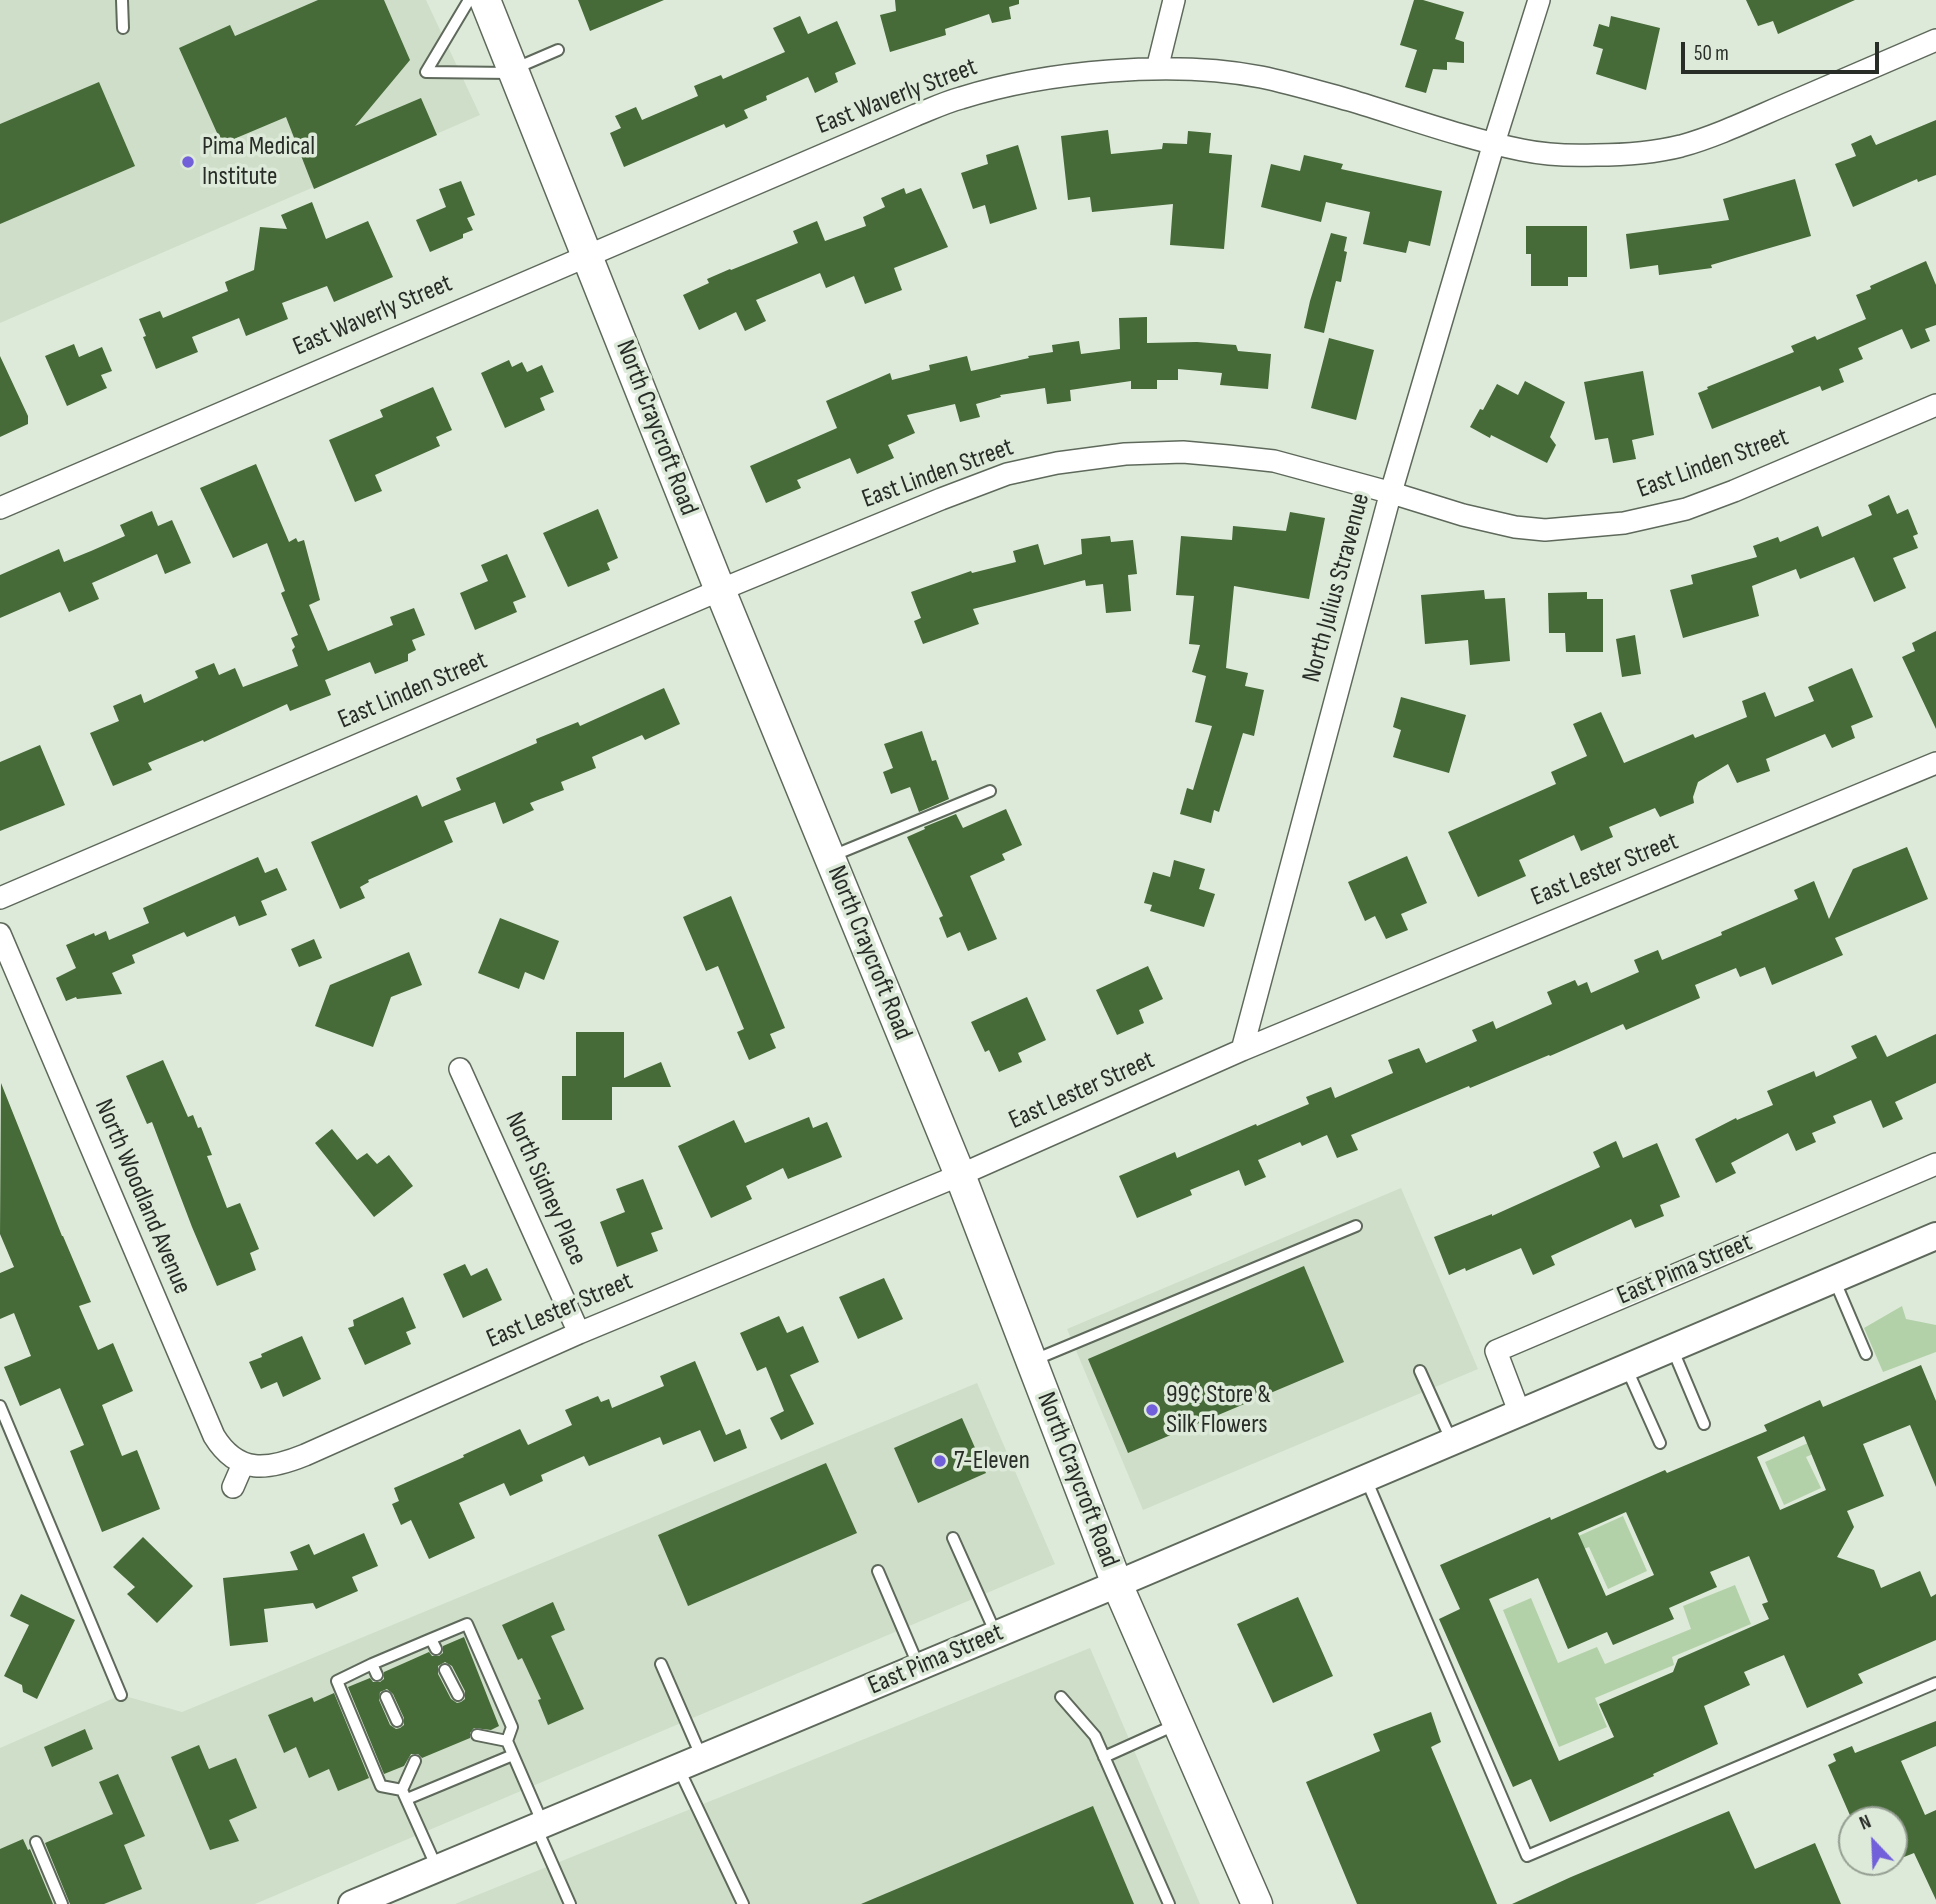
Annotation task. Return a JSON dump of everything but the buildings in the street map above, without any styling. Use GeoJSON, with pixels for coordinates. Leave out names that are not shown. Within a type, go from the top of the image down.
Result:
{"type":"FeatureCollection","features":[{"type":"Feature","properties":{"kind":"main road","name":"North Craycroft Road"},"geometry":{"type":"LineString","coordinates":[[485,0],[720,590],[960,1175],[1116,1584],[1257,1904]]}},
{"type":"Feature","properties":{"kind":"street"},"geometry":{"type":"LineString","coordinates":[[1157,69],[1174,0]]}},
{"type":"Feature","properties":{"kind":"street","name":"North Julius Stravenue"},"geometry":{"type":"LineString","coordinates":[[1242,1050],[1392,493],[1494,143],[1539,0]]}},
{"type":"Feature","properties":{"kind":"street","name":"East Waverly Street"},"geometry":{"type":"LineString","coordinates":[[0,508],[588,254],[961,97],[1015,84],[1072,75],[1157,69],[1220,72],[1261,77],[1347,99],[1524,151],[1561,155],[1642,153],[1681,146],[1731,128],[1936,40]]}},
{"type":"Feature","properties":{"kind":"street","name":"East Linden Street"},"geometry":{"type":"LineString","coordinates":[[0,898],[720,590],[1007,474],[1057,463],[1125,454],[1183,452],[1228,456],[1274,461],[1463,515],[1515,527],[1545,530],[1624,523],[1686,509],[1936,405]]}},
{"type":"Feature","properties":{"kind":"street","name":"East Lester Street"},"geometry":{"type":"LineString","coordinates":[[247,1465],[276,1465],[289,1461],[579,1333],[960,1175],[1242,1050],[1936,763]]}},
{"type":"Feature","properties":{"kind":"street","name":"North Woodland Avenue"},"geometry":{"type":"LineString","coordinates":[[0,934],[214,1436],[234,1459],[247,1465]]}},
{"type":"Feature","properties":{"kind":"street","name":"North Sidney Place"},"geometry":{"type":"LineString","coordinates":[[460,1069],[579,1333]]}},
{"type":"Feature","properties":{"kind":"street","name":"East Pima Street"},"geometry":{"type":"LineString","coordinates":[[1520,1414],[1496,1351],[1936,1164]]}},
{"type":"Feature","properties":{"kind":"street","name":"East Pima Street"},"geometry":{"type":"LineString","coordinates":[[365,1902],[437,1868],[1520,1414],[1936,1236]]}},
{"type":"Feature","properties":{"kind":"street"},"geometry":{"type":"LineString","coordinates":[[233,1487],[247,1465]]}},
{"type":"Feature","properties":{"kind":"lane"},"geometry":{"type":"LineString","coordinates":[[121,0],[123,28]]}},
{"type":"Feature","properties":{"kind":"lane"},"geometry":{"type":"LineString","coordinates":[[469,0],[426,72],[514,71],[558,50]]}},
{"type":"Feature","properties":{"kind":"lane"},"geometry":{"type":"LineString","coordinates":[[830,857],[990,791]]}},
{"type":"Feature","properties":{"kind":"lane"},"geometry":{"type":"LineString","coordinates":[[1031,1361],[1356,1226]]}},
{"type":"Feature","properties":{"kind":"lane"},"geometry":{"type":"LineString","coordinates":[[1834,1279],[1866,1354]]}},
{"type":"Feature","properties":{"kind":"lane"},"geometry":{"type":"LineString","coordinates":[[1672,1348],[1704,1424]]}},
{"type":"Feature","properties":{"kind":"lane"},"geometry":{"type":"LineString","coordinates":[[1626,1367],[1660,1443]]}},
{"type":"Feature","properties":{"kind":"lane"},"geometry":{"type":"LineString","coordinates":[[1420,1371],[1452,1442]]}},
{"type":"Feature","properties":{"kind":"lane"},"geometry":{"type":"LineString","coordinates":[[0,1406],[121,1695]]}},
{"type":"Feature","properties":{"kind":"lane"},"geometry":{"type":"LineString","coordinates":[[1366,1478],[1527,1856],[1936,1683]]}},
{"type":"Feature","properties":{"kind":"lane"},"geometry":{"type":"LineString","coordinates":[[953,1538],[996,1634]]}},
{"type":"Feature","properties":{"kind":"lane"},"geometry":{"type":"LineString","coordinates":[[878,1571],[919,1667]]}},
{"type":"Feature","properties":{"kind":"lane"},"geometry":{"type":"LineString","coordinates":[[513,1755],[405,1795],[382,1786],[337,1681],[374,1670],[434,1644],[467,1624],[512,1727],[507,1741],[513,1755],[570,1904]]}},
{"type":"Feature","properties":{"kind":"lane"},"geometry":{"type":"LineString","coordinates":[[660,1664],[690,1763],[743,1904]]}},
{"type":"Feature","properties":{"kind":"lane"},"geometry":{"type":"LineString","coordinates":[[445,1670],[458,1695]]}},
{"type":"Feature","properties":{"kind":"lane"},"geometry":{"type":"LineString","coordinates":[[386,1697],[397,1721]]}},
{"type":"Feature","properties":{"kind":"lane"},"geometry":{"type":"LineString","coordinates":[[1061,1697],[1095,1736],[1169,1904]]}},
{"type":"Feature","properties":{"kind":"lane"},"geometry":{"type":"LineString","coordinates":[[1104,1756],[1178,1724]]}},
{"type":"Feature","properties":{"kind":"lane"},"geometry":{"type":"LineString","coordinates":[[477,1735],[507,1741]]}},
{"type":"Feature","properties":{"kind":"lane"},"geometry":{"type":"LineString","coordinates":[[415,1761],[405,1795],[437,1868]]}},
{"type":"Feature","properties":{"kind":"lane"},"geometry":{"type":"LineString","coordinates":[[36,1842],[62,1904]]}},
{"type":"Feature","properties":{"kind":"shaded area","name":"Pima Medical Institute"},"geometry":{"type":"Polygon","coordinates":[[[0,0],[426,0],[480,115],[0,323],[0,0]]]}},
{"type":"Feature","properties":{"kind":"shaded area"},"geometry":{"type":"Polygon","coordinates":[[[1401,1188],[1478,1369],[1143,1510],[1067,1329],[1401,1188]]]}},
{"type":"Feature","properties":{"kind":"shaded area"},"geometry":{"type":"Polygon","coordinates":[[[977,1383],[1055,1564],[255,1904],[0,1904],[0,1748],[121,1695],[182,1712],[977,1383]]]}},
{"type":"Feature","properties":{"kind":"shaded area"},"geometry":{"type":"Polygon","coordinates":[[[1090,1648],[1200,1904],[455,1904],[1090,1648]]]}},
{"type":"Feature","properties":{"kind":"green space"},"geometry":{"type":"Polygon","coordinates":[[[1902,1306],[1906,1319],[1936,1325],[1936,1352],[1883,1372],[1864,1328],[1902,1306]]]}},
{"type":"Feature","properties":{"kind":"green space"},"geometry":{"type":"Polygon","coordinates":[[[1835,1431],[1840,1442],[1806,1457],[1821,1488],[1784,1505],[1765,1462],[1835,1431]]]}},
{"type":"Feature","properties":{"kind":"green space"},"geometry":{"type":"Polygon","coordinates":[[[1623,1516],[1647,1571],[1608,1589],[1589,1547],[1578,1551],[1572,1539],[1623,1516]]]}},
{"type":"Feature","properties":{"kind":"green space"},"geometry":{"type":"Polygon","coordinates":[[[1735,1585],[1751,1624],[1672,1657],[1674,1665],[1595,1698],[1607,1727],[1559,1747],[1503,1610],[1531,1598],[1558,1663],[1597,1647],[1605,1664],[1691,1629],[1683,1606],[1735,1585]]]}},
{"type":"Feature","properties":{"kind":"place","name":"Pima Medical Institute"},"geometry":{"type":"Point","coordinates":[188,162]}},
{"type":"Feature","properties":{"kind":"place","name":"99¢ Store & Silk Flowers"},"geometry":{"type":"Point","coordinates":[1152,1410]}},
{"type":"Feature","properties":{"kind":"place","name":"7-Eleven"},"geometry":{"type":"Point","coordinates":[940,1461]}}]}
